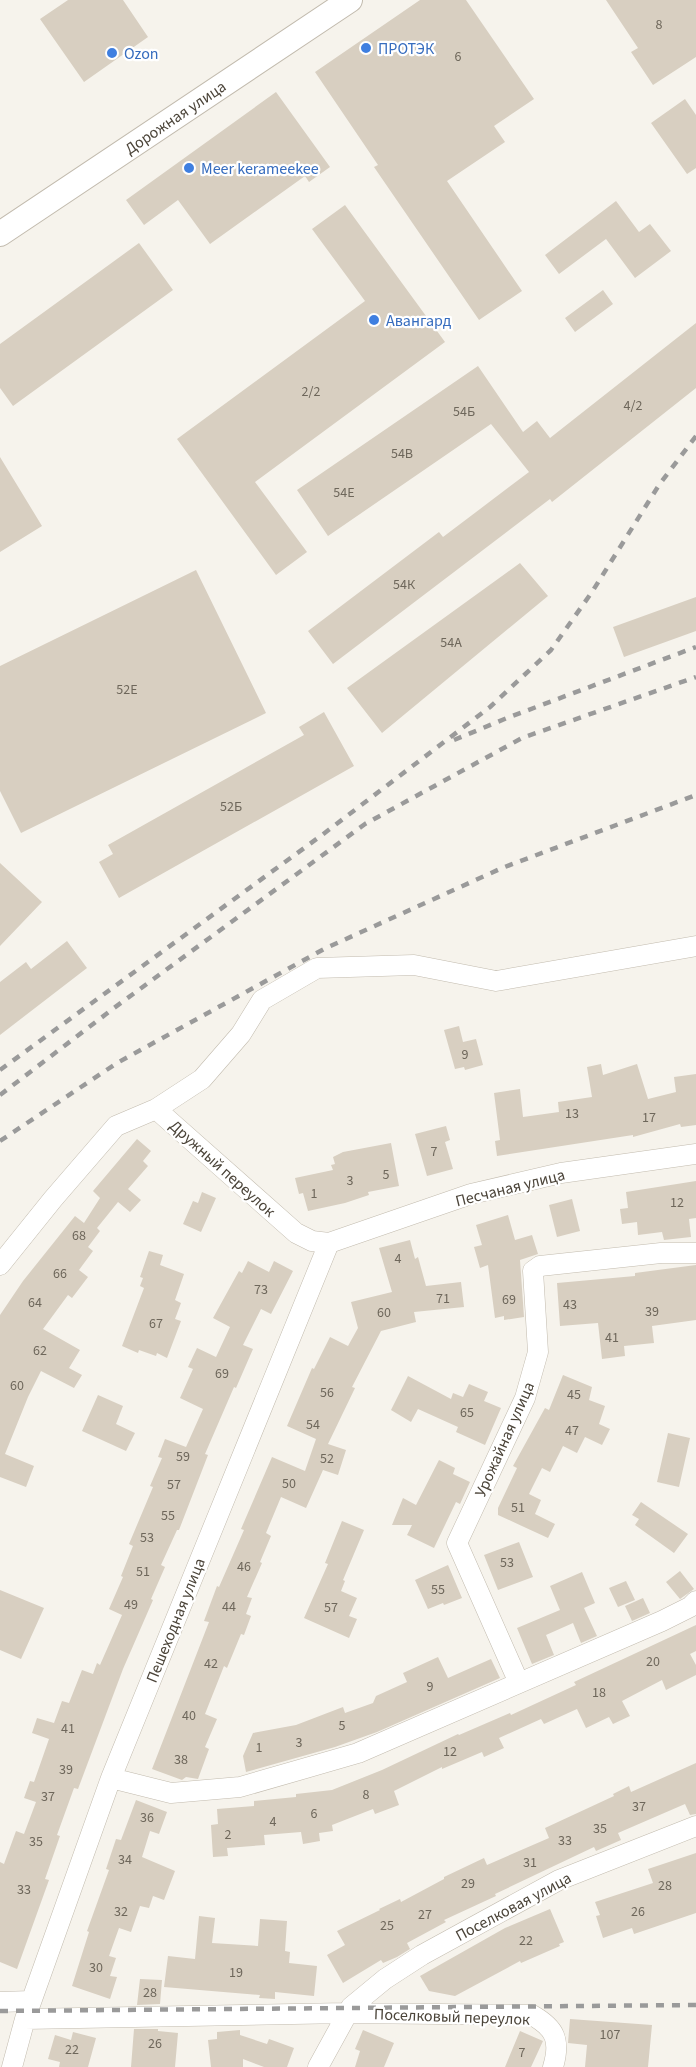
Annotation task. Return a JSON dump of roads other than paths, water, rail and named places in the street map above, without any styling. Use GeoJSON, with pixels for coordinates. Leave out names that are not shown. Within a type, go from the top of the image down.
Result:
{"type":"FeatureCollection","features":[{"type":"Feature","properties":{"kind":"street","name":"Дорожная улица"},"geometry":{"type":"LineString","coordinates":[[0,234],[350,0]]}},
{"type":"Feature","properties":{"kind":"street"},"geometry":{"type":"LineString","coordinates":[[156,1109],[202,1079],[241,1034],[262,1000],[317,968],[414,965],[496,981],[696,946]]}},
{"type":"Feature","properties":{"kind":"street","name":"Дружный переулок"},"geometry":{"type":"LineString","coordinates":[[0,1265],[53,1198],[116,1126],[156,1109],[296,1233],[312,1241],[329,1243]]}},
{"type":"Feature","properties":{"kind":"street","name":"Песчаная улица"},"geometry":{"type":"LineString","coordinates":[[329,1243],[471,1194],[561,1173],[696,1154]]}},
{"type":"Feature","properties":{"kind":"street","name":"Пешеходная улица"},"geometry":{"type":"LineString","coordinates":[[12,2067],[28,2010],[111,1778],[329,1243]]}},
{"type":"Feature","properties":{"kind":"street","name":"Урожайная улица"},"geometry":{"type":"LineString","coordinates":[[519,1683],[457,1543],[525,1398],[538,1352],[534,1271],[540,1266],[661,1253],[696,1253]]}},
{"type":"Feature","properties":{"kind":"street"},"geometry":{"type":"LineString","coordinates":[[111,1778],[171,1793],[240,1787],[358,1753],[662,1621],[690,1607],[696,1601]]}},
{"type":"Feature","properties":{"kind":"street","name":"Поселковая улица"},"geometry":{"type":"LineString","coordinates":[[318,2067],[351,2007],[385,1979],[422,1955],[559,1880],[696,1826]]}},
{"type":"Feature","properties":{"kind":"street"},"geometry":{"type":"LineString","coordinates":[[0,2001],[28,2010],[184,2015],[346,2013]]}},
{"type":"Feature","properties":{"kind":"street","name":"Поселковый переулок"},"geometry":{"type":"LineString","coordinates":[[346,2013],[532,2015],[548,2024],[555,2037],[553,2067]]}},
{"type":"Feature","properties":{"kind":"railway"},"geometry":{"type":"LineString","coordinates":[[0,1070],[322,835],[490,707],[551,650],[592,592],[659,485],[696,436]]}},
{"type":"Feature","properties":{"kind":"railway"},"geometry":{"type":"LineString","coordinates":[[454,740],[696,647]]}},
{"type":"Feature","properties":{"kind":"railway"},"geometry":{"type":"LineString","coordinates":[[0,1095],[114,1008],[365,824],[522,738],[696,677]]}},
{"type":"Feature","properties":{"kind":"railway"},"geometry":{"type":"LineString","coordinates":[[0,1141],[117,1063],[324,949],[502,868],[696,795]]}},
{"type":"Feature","properties":{"kind":"railway"},"geometry":{"type":"LineString","coordinates":[[0,2011],[696,2005]]}},
{"type":"Feature","properties":{"kind":"place","name":"ПРОТЭК"},"geometry":{"type":"Point","coordinates":[366,48]}},
{"type":"Feature","properties":{"kind":"place","name":"Ozon"},"geometry":{"type":"Point","coordinates":[112,53]}},
{"type":"Feature","properties":{"kind":"place","name":"Meer kerameekee"},"geometry":{"type":"Point","coordinates":[189,168]}},
{"type":"Feature","properties":{"kind":"place","name":"Авангард"},"geometry":{"type":"Point","coordinates":[374,320]}}]}
